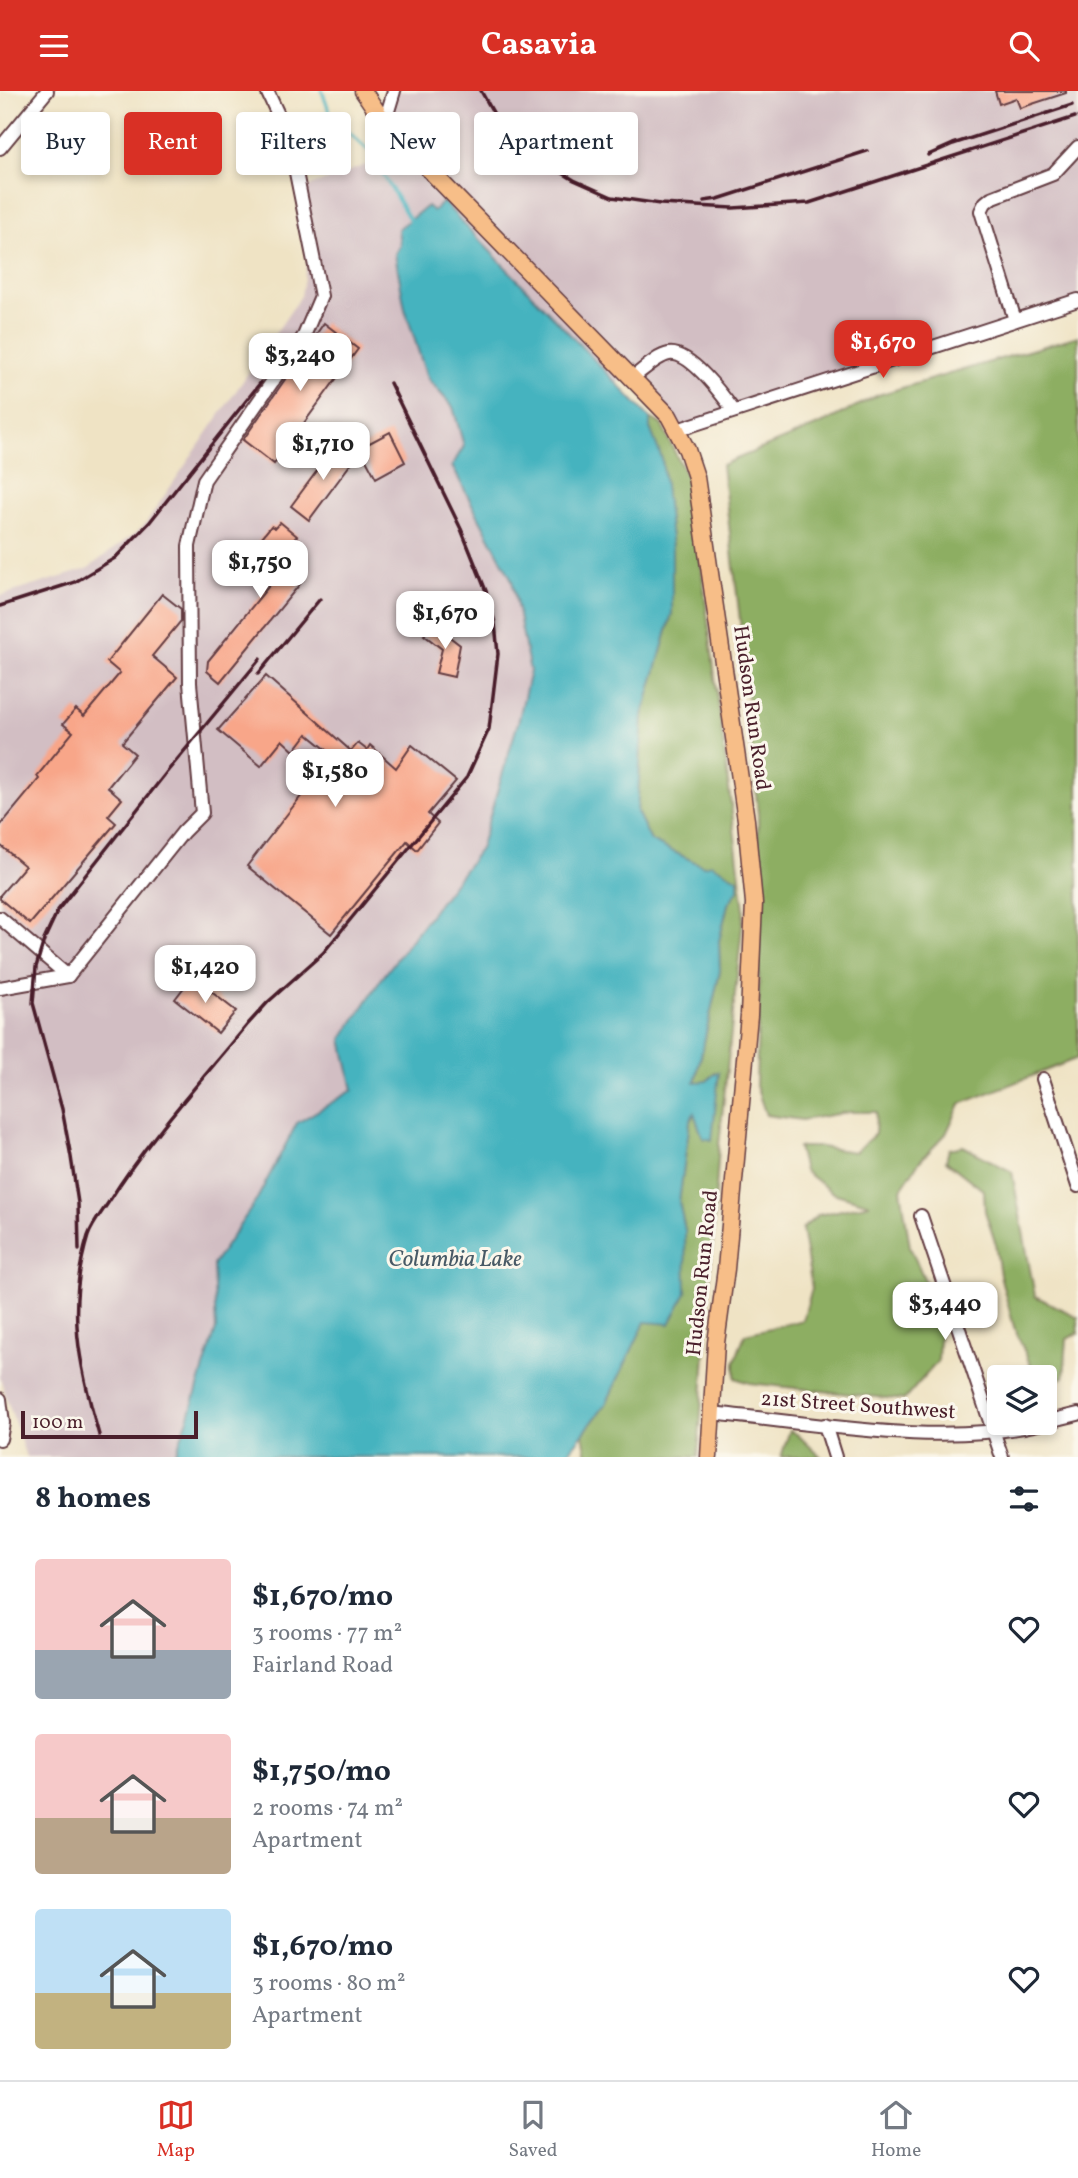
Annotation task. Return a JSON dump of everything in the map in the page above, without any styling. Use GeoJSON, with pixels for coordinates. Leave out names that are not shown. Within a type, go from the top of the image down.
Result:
{"type":"FeatureCollection","features":[{"type":"Feature","properties":{"kind":"main road","name":"Hudson Run Road"},"geometry":{"type":"LineString","coordinates":[[363,91],[378,112]]}},
{"type":"Feature","properties":{"kind":"main road","name":"Hudson Run Road"},"geometry":{"type":"LineString","coordinates":[[434,175],[668,416],[687,450],[696,477],[746,820],[754,903],[749,1015],[709,1457]]}},
{"type":"Feature","properties":{"kind":"street"},"geometry":{"type":"LineString","coordinates":[[0,148],[47,91]]}},
{"type":"Feature","properties":{"kind":"street"},"geometry":{"type":"LineString","coordinates":[[0,988],[68,977],[183,832],[202,813],[190,683],[189,546],[204,480],[304,336],[321,296],[289,138],[267,91]]}},
{"type":"Feature","properties":{"kind":"street"},"geometry":{"type":"LineString","coordinates":[[388,112],[394,91]]}},
{"type":"Feature","properties":{"kind":"street"},"geometry":{"type":"LineString","coordinates":[[1015,320],[981,211],[991,198],[1053,174],[1078,147]]}},
{"type":"Feature","properties":{"kind":"street"},"geometry":{"type":"LineString","coordinates":[[677,430],[1078,300]]}},
{"type":"Feature","properties":{"kind":"street"},"geometry":{"type":"LineString","coordinates":[[632,378],[672,353],[680,356],[712,383],[734,411]]}},
{"type":"Feature","properties":{"kind":"street"},"geometry":{"type":"LineString","coordinates":[[0,918],[68,977]]}},
{"type":"Feature","properties":{"kind":"street"},"geometry":{"type":"LineString","coordinates":[[1043,1079],[1078,1186]]}},
{"type":"Feature","properties":{"kind":"street"},"geometry":{"type":"LineString","coordinates":[[921,1216],[987,1417]]}},
{"type":"Feature","properties":{"kind":"street"},"geometry":{"type":"LineString","coordinates":[[0,1399],[3,1423],[0,1439]]}},
{"type":"Feature","properties":{"kind":"street","name":"21st Street Southwest"},"geometry":{"type":"LineString","coordinates":[[711,1413],[924,1433],[987,1432]]}},
{"type":"Feature","properties":{"kind":"street","name":"21st Street Southwest"},"geometry":{"type":"LineString","coordinates":[[1057,1419],[1078,1414]]}},
{"type":"Feature","properties":{"kind":"street"},"geometry":{"type":"LineString","coordinates":[[825,1425],[835,1457]]}},
{"type":"Feature","properties":{"kind":"street"},"geometry":{"type":"LineString","coordinates":[[993,1435],[1002,1457]]}},
{"type":"Feature","properties":{"kind":"shaded area"},"geometry":{"type":"Polygon","coordinates":[[[393,91],[1078,91],[1078,300],[677,430],[632,378],[457,422],[464,446],[452,466],[512,580],[530,671],[519,719],[480,849],[380,981],[342,1039],[353,1090],[297,1123],[256,1201],[213,1265],[216,1329],[174,1457],[26,1457],[0,1378],[0,596],[87,569],[143,527],[301,296],[311,239],[297,191],[339,175],[351,175],[351,171],[365,165],[365,175],[460,175],[460,112],[387,112],[393,91]]]}},
{"type":"Feature","properties":{"kind":"green space"},"geometry":{"type":"Polygon","coordinates":[[[1078,336],[1078,1058],[960,1104],[946,1134],[919,1162],[901,1189],[910,1247],[940,1314],[938,1361],[904,1400],[749,1383],[735,1378],[735,1361],[745,1334],[803,1320],[812,1288],[802,1229],[818,1215],[870,1204],[833,1193],[804,1171],[798,1147],[855,1152],[875,1134],[876,1112],[849,1112],[802,1120],[766,1115],[756,1086],[759,992],[758,814],[722,465],[823,423],[878,395],[1078,336]]]}},
{"type":"Feature","properties":{"kind":"green space"},"geometry":{"type":"Polygon","coordinates":[[[650,418],[661,424],[686,475],[696,525],[744,909],[719,1145],[698,1457],[587,1457],[583,1434],[606,1404],[685,1230],[679,1202],[690,1121],[694,1113],[703,1138],[714,1074],[707,1081],[695,1083],[720,971],[719,941],[728,904],[738,890],[703,866],[651,841],[637,812],[643,715],[672,613],[672,548],[662,460],[650,428],[650,418]]]}},
{"type":"Feature","properties":{"kind":"green space"},"geometry":{"type":"Polygon","coordinates":[[[963,1146],[1012,1172],[1035,1296],[1078,1317],[1078,1333],[1067,1339],[1064,1377],[1057,1380],[1057,1365],[1030,1364],[1014,1327],[1000,1275],[995,1242],[985,1211],[984,1191],[946,1161],[949,1149],[963,1146]]]}},
{"type":"Feature","properties":{"kind":"green space"},"geometry":{"type":"Polygon","coordinates":[[[790,1430],[798,1435],[821,1457],[781,1457],[790,1430]]]}},
{"type":"Feature","properties":{"kind":"water","name":"Columbia Lake"},"geometry":{"type":"Polygon","coordinates":[[[443,202],[650,418],[650,428],[662,459],[672,548],[672,613],[643,715],[637,812],[651,841],[703,866],[711,864],[738,879],[738,890],[728,904],[719,941],[720,971],[695,1082],[707,1081],[719,1072],[712,1140],[703,1138],[694,1113],[690,1121],[679,1202],[685,1230],[686,1293],[670,1324],[645,1322],[606,1404],[565,1457],[174,1457],[216,1329],[213,1265],[256,1201],[297,1123],[353,1090],[342,1039],[380,981],[480,849],[519,719],[530,671],[512,580],[452,466],[464,446],[453,407],[427,378],[405,309],[395,254],[400,245],[398,229],[427,206],[433,211],[443,202]]]}},
{"type":"Feature","properties":{"kind":"building"},"geometry":{"type":"Polygon","coordinates":[[[995,91],[1066,93],[1020,108],[1016,98],[999,104],[995,91]]]}},
{"type":"Feature","properties":{"kind":"building"},"geometry":{"type":"Polygon","coordinates":[[[324,323],[358,349],[274,464],[243,440],[324,323]]]}},
{"type":"Feature","properties":{"kind":"building"},"geometry":{"type":"Polygon","coordinates":[[[390,432],[405,462],[376,478],[360,448],[390,432]]]}},
{"type":"Feature","properties":{"kind":"building"},"geometry":{"type":"Polygon","coordinates":[[[337,444],[355,458],[309,520],[291,506],[337,444]]]}},
{"type":"Feature","properties":{"kind":"building"},"geometry":{"type":"Polygon","coordinates":[[[280,522],[297,536],[279,557],[305,578],[220,682],[207,671],[208,661],[277,576],[249,553],[271,526],[275,528],[280,522]]]}},
{"type":"Feature","properties":{"kind":"building"},"geometry":{"type":"Polygon","coordinates":[[[162,594],[181,609],[181,621],[152,656],[177,677],[122,743],[135,754],[108,787],[122,799],[108,816],[116,823],[30,924],[0,899],[0,895],[25,866],[0,845],[0,826],[73,732],[63,724],[76,709],[84,716],[120,673],[107,662],[162,594]]]}},
{"type":"Feature","properties":{"kind":"building"},"geometry":{"type":"Polygon","coordinates":[[[433,624],[460,645],[454,677],[436,673],[442,649],[424,635],[433,624]]]}},
{"type":"Feature","properties":{"kind":"building"},"geometry":{"type":"Polygon","coordinates":[[[266,676],[351,751],[358,743],[367,750],[370,745],[396,768],[412,745],[456,781],[428,814],[438,823],[417,850],[407,841],[331,934],[247,866],[333,755],[307,734],[294,751],[282,740],[261,766],[218,730],[266,676]]]}},
{"type":"Feature","properties":{"kind":"building"},"geometry":{"type":"Polygon","coordinates":[[[192,977],[236,1011],[218,1033],[175,999],[192,977]]]}},
{"type":"Feature","properties":{"kind":"waterway"},"geometry":{"type":"LineString","coordinates":[[322,91],[331,116],[369,151],[410,220]]}},
{"type":"Feature","properties":{"kind":"railway"},"geometry":{"type":"LineString","coordinates":[[481,91],[494,114],[535,156],[574,180],[612,197],[660,204],[733,208],[809,203],[1075,117]]}},
{"type":"Feature","properties":{"kind":"railway"},"geometry":{"type":"LineString","coordinates":[[928,155],[953,144],[1072,105]]}},
{"type":"Feature","properties":{"kind":"railway"},"geometry":{"type":"LineString","coordinates":[[704,201],[718,199],[867,151]]}},
{"type":"Feature","properties":{"kind":"railway"},"geometry":{"type":"LineString","coordinates":[[0,606],[75,582],[115,558],[149,523],[261,382]]}},
{"type":"Feature","properties":{"kind":"railway"},"geometry":{"type":"LineString","coordinates":[[99,1435],[81,1360],[77,1312],[81,1262],[92,1227],[141,1155],[194,1088],[268,1002],[323,953],[467,777],[489,729],[498,654],[495,623],[488,596],[461,529],[390,383]]}},
{"type":"Feature","properties":{"kind":"railway"},"geometry":{"type":"LineString","coordinates":[[258,674],[320,599]]}},
{"type":"Feature","properties":{"kind":"railway"},"geometry":{"type":"LineString","coordinates":[[79,1250],[78,1203],[71,1157],[62,1109],[33,1003],[36,967],[44,940],[58,910],[260,659]]}}]}
